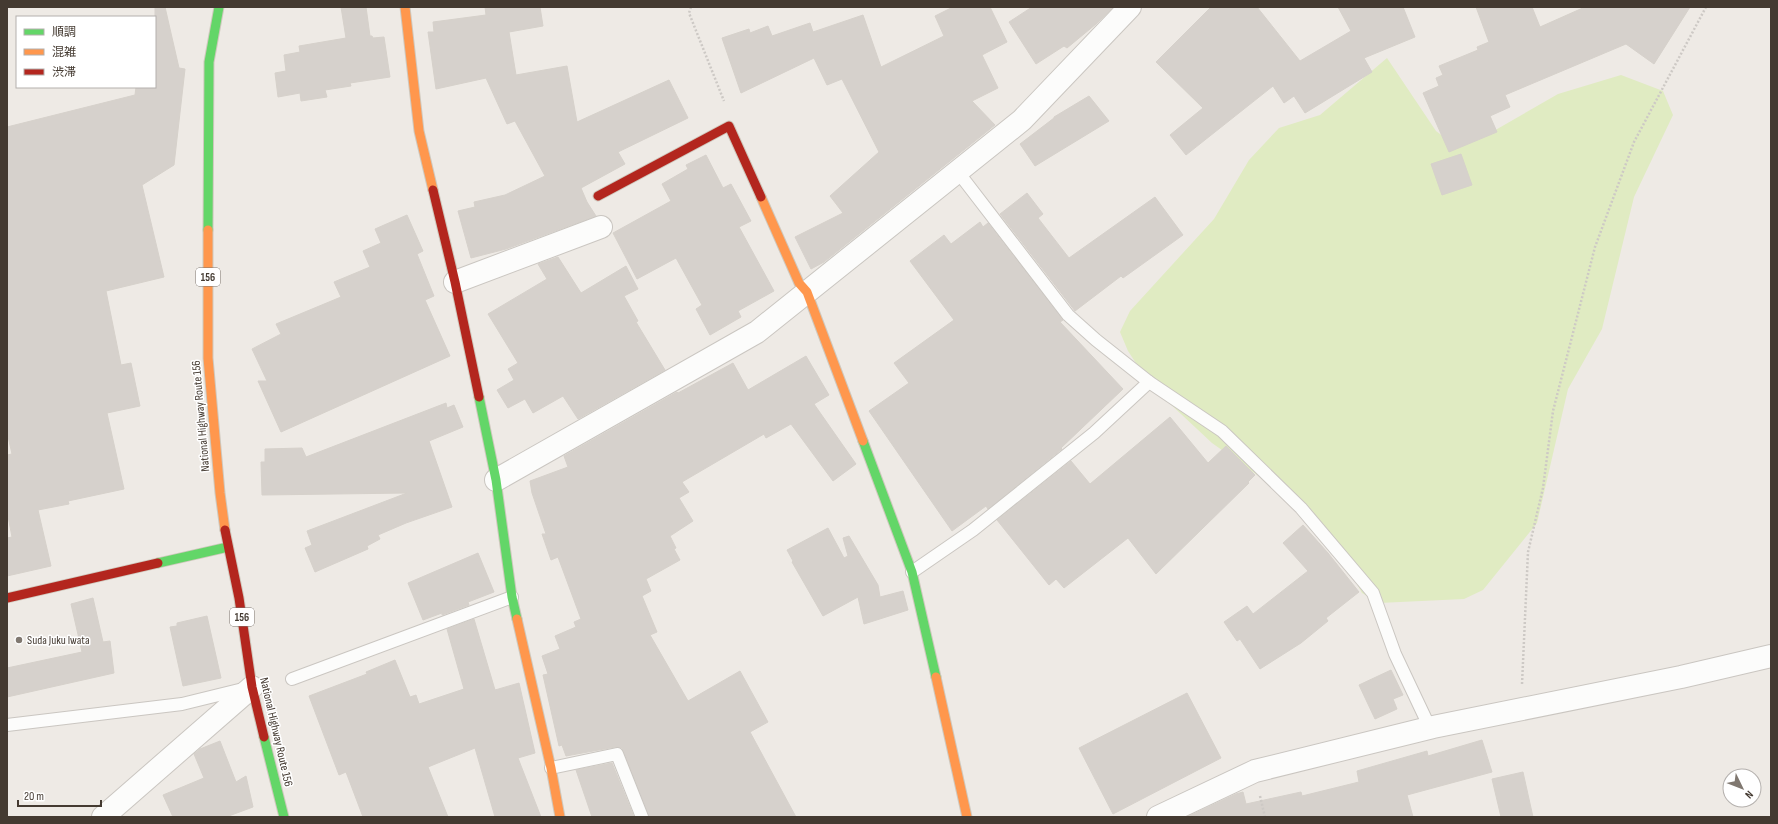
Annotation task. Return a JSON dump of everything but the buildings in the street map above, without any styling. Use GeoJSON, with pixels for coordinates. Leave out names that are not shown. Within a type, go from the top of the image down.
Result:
{"type":"FeatureCollection","features":[{"type":"Feature","properties":{"kind":"main road","name":"National Highway Route 156"},"geometry":{"type":"LineString","coordinates":[[219,7],[209,62],[208,358],[220,493],[228,547],[239,598],[252,687],[284,817]]}},
{"type":"Feature","properties":{"kind":"main road"},"geometry":{"type":"LineString","coordinates":[[405,7],[419,131],[455,282],[496,480],[512,597],[551,768],[560,817]]}},
{"type":"Feature","properties":{"kind":"main road"},"geometry":{"type":"LineString","coordinates":[[598,196],[729,126],[799,282],[807,292],[912,572],[967,817]]}},
{"type":"Feature","properties":{"kind":"main road"},"geometry":{"type":"LineString","coordinates":[[7,598],[228,547]]}},
{"type":"Feature","properties":{"kind":"street"},"geometry":{"type":"LineString","coordinates":[[496,480],[757,332],[1022,120],[1130,7]]}},
{"type":"Feature","properties":{"kind":"street"},"geometry":{"type":"LineString","coordinates":[[455,282],[601,227]]}},
{"type":"Feature","properties":{"kind":"street"},"geometry":{"type":"LineString","coordinates":[[1158,817],[1255,772],[1430,728],[1681,677],[1771,656]]}},
{"type":"Feature","properties":{"kind":"street"},"geometry":{"type":"LineString","coordinates":[[103,817],[252,687]]}},
{"type":"Feature","properties":{"kind":"lane"},"geometry":{"type":"LineString","coordinates":[[958,172],[1068,315],[1096,340],[1149,382],[1222,431],[1301,508],[1372,593],[1395,654],[1430,728]]}},
{"type":"Feature","properties":{"kind":"lane"},"geometry":{"type":"LineString","coordinates":[[912,572],[973,530],[1082,443],[1149,382]]}},
{"type":"Feature","properties":{"kind":"lane"},"geometry":{"type":"LineString","coordinates":[[292,679],[512,597]]}},
{"type":"Feature","properties":{"kind":"lane"},"geometry":{"type":"LineString","coordinates":[[7,725],[182,704],[252,687]]}},
{"type":"Feature","properties":{"kind":"lane"},"geometry":{"type":"LineString","coordinates":[[551,768],[617,754],[642,817]]}},
{"type":"Feature","properties":{"kind":"path"},"geometry":{"type":"LineString","coordinates":[[691,7],[689,13],[729,112],[729,126]]}},
{"type":"Feature","properties":{"kind":"path"},"geometry":{"type":"LineString","coordinates":[[1521,709],[1528,552],[1543,488],[1553,411],[1595,247],[1634,142],[1706,7]]}},
{"type":"Feature","properties":{"kind":"green space"},"geometry":{"type":"Polygon","coordinates":[[[1387,58],[1436,131],[1452,143],[1478,140],[1558,94],[1621,75],[1663,91],[1673,115],[1634,197],[1602,329],[1568,389],[1537,523],[1483,590],[1464,599],[1379,603],[1362,593],[1332,540],[1284,494],[1212,443],[1151,386],[1128,351],[1120,332],[1130,311],[1214,219],[1249,160],[1279,128],[1320,115],[1387,58]]]}},
{"type":"Feature","properties":{"kind":"traffic: fast"},"geometry":{"type":"LineString","coordinates":[[208,230],[209,62],[219,7]]}},
{"type":"Feature","properties":{"kind":"traffic: fast"},"geometry":{"type":"LineString","coordinates":[[479,397],[496,480],[512,597],[517,619]]}},
{"type":"Feature","properties":{"kind":"traffic: fast"},"geometry":{"type":"LineString","coordinates":[[863,441],[912,572],[936,677]]}},
{"type":"Feature","properties":{"kind":"traffic: fast"},"geometry":{"type":"LineString","coordinates":[[158,563],[228,547]]}},
{"type":"Feature","properties":{"kind":"traffic: fast"},"geometry":{"type":"LineString","coordinates":[[264,737],[284,817]]}},
{"type":"Feature","properties":{"kind":"traffic: slow"},"geometry":{"type":"LineString","coordinates":[[405,7],[419,131],[433,190]]}},
{"type":"Feature","properties":{"kind":"traffic: slow"},"geometry":{"type":"LineString","coordinates":[[761,197],[799,283],[807,292],[863,441]]}},
{"type":"Feature","properties":{"kind":"traffic: slow"},"geometry":{"type":"LineString","coordinates":[[208,230],[208,358],[220,493],[225,530]]}},
{"type":"Feature","properties":{"kind":"traffic: slow"},"geometry":{"type":"LineString","coordinates":[[517,619],[551,768],[560,817]]}},
{"type":"Feature","properties":{"kind":"traffic: slow"},"geometry":{"type":"LineString","coordinates":[[936,677],[967,817]]}},
{"type":"Feature","properties":{"kind":"traffic: jam"},"geometry":{"type":"LineString","coordinates":[[598,196],[729,126],[761,197]]}},
{"type":"Feature","properties":{"kind":"traffic: jam"},"geometry":{"type":"LineString","coordinates":[[433,190],[455,282],[479,397]]}},
{"type":"Feature","properties":{"kind":"traffic: jam"},"geometry":{"type":"LineString","coordinates":[[225,530],[239,598],[252,687],[264,737]]}},
{"type":"Feature","properties":{"kind":"traffic: jam"},"geometry":{"type":"LineString","coordinates":[[7,598],[158,563]]}},
{"type":"Feature","properties":{"kind":"place","name":"Suda Juku Iwata"},"geometry":{"type":"Point","coordinates":[19,640]}}]}
